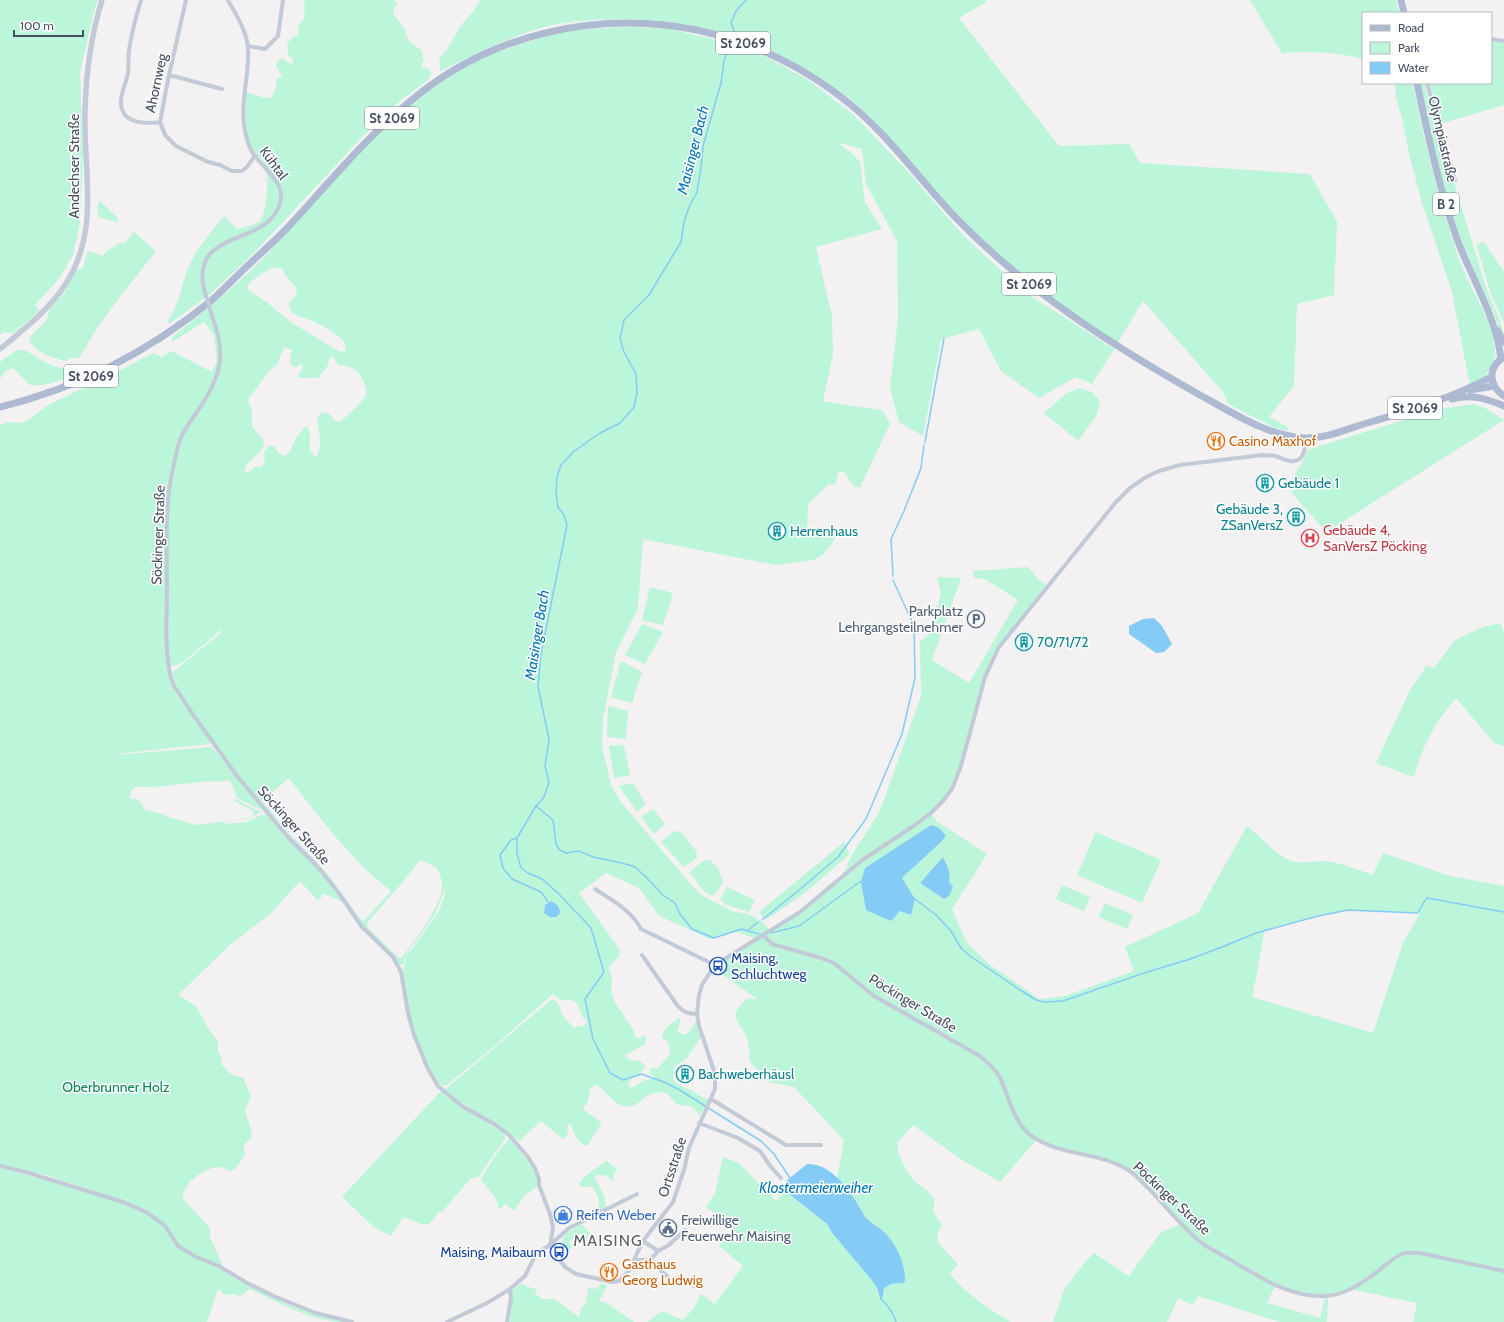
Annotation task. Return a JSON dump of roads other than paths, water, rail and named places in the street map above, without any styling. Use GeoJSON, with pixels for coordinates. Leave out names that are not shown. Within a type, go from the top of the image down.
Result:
{"type":"FeatureCollection","features":[{"type":"Feature","properties":{"kind":"main road"},"geometry":{"type":"LineString","coordinates":[[1401,0],[1404,12]]}},
{"type":"Feature","properties":{"kind":"main road","name":"St 2069"},"geometry":{"type":"LineString","coordinates":[[0,407],[42,394],[96,374],[127,359],[174,329],[216,297],[285,230],[381,128],[412,99],[445,75],[482,55],[521,40],[554,30],[632,23],[670,25],[701,31],[744,43],[776,57],[811,76],[861,113],[883,135],[953,216],[1016,275],[1088,326],[1155,369],[1226,409],[1272,430],[1285,435],[1305,438],[1330,435],[1402,413],[1444,398],[1466,390],[1491,377]]}},
{"type":"Feature","properties":{"kind":"main road","name":"Olympiastraße"},"geometry":{"type":"LineString","coordinates":[[1417,84],[1432,151],[1449,215],[1458,241],[1491,319],[1502,358]]}},
{"type":"Feature","properties":{"kind":"main road","name":"B 2"},"geometry":{"type":"LineString","coordinates":[[1491,319],[1504,342]]}},
{"type":"Feature","properties":{"kind":"main road"},"geometry":{"type":"LineString","coordinates":[[1502,358],[1493,368],[1491,377],[1494,386],[1499,393],[1504,396]]}},
{"type":"Feature","properties":{"kind":"main road","name":"St 2069"},"geometry":{"type":"LineString","coordinates":[[1466,390],[1494,386]]}},
{"type":"Feature","properties":{"kind":"main road","name":"St 2069"},"geometry":{"type":"LineString","coordinates":[[1444,398],[1479,397],[1504,406]]}},
{"type":"Feature","properties":{"kind":"street","name":"Andechser Straße"},"geometry":{"type":"LineString","coordinates":[[0,349],[41,314],[57,297],[71,275],[79,255],[86,226],[88,205],[85,120],[87,78],[91,49],[102,0]]}},
{"type":"Feature","properties":{"kind":"street"},"geometry":{"type":"LineString","coordinates":[[141,0],[129,48],[128,71],[121,107],[124,114],[134,121],[144,123],[160,122]]}},
{"type":"Feature","properties":{"kind":"street","name":"Ahornweg"},"geometry":{"type":"LineString","coordinates":[[186,0],[160,122],[164,135],[173,144],[208,162],[217,164],[230,171],[242,171],[247,167],[255,155]]}},
{"type":"Feature","properties":{"kind":"street","name":"Kühtal"},"geometry":{"type":"LineString","coordinates":[[219,371],[221,348],[202,282],[203,268],[211,253],[226,242],[255,231],[266,224],[280,206],[282,199],[279,184],[251,149],[244,125],[248,46],[228,0]]}},
{"type":"Feature","properties":{"kind":"street"},"geometry":{"type":"LineString","coordinates":[[248,46],[265,49],[278,36],[284,0]]}},
{"type":"Feature","properties":{"kind":"street"},"geometry":{"type":"LineString","coordinates":[[1492,39],[1504,41]]}},
{"type":"Feature","properties":{"kind":"street"},"geometry":{"type":"LineString","coordinates":[[169,75],[222,89]]}},
{"type":"Feature","properties":{"kind":"street"},"geometry":{"type":"LineString","coordinates":[[1426,84],[1455,180]]}},
{"type":"Feature","properties":{"kind":"street","name":"Söckinger Straße"},"geometry":{"type":"LineString","coordinates":[[219,371],[180,440],[171,480],[167,538],[166,624],[171,678],[174,686],[237,776],[288,837],[336,889],[362,926],[393,957],[401,972],[408,1013],[414,1035],[430,1074],[438,1086],[462,1106],[494,1124],[509,1135],[528,1157],[535,1168],[539,1179],[539,1185],[550,1214],[552,1228],[550,1245]]}},
{"type":"Feature","properties":{"kind":"street"},"geometry":{"type":"LineString","coordinates":[[595,889],[616,903],[636,920],[641,929],[715,965],[763,936],[774,927],[800,912],[860,861],[915,825],[931,813],[942,802],[952,789],[961,766],[985,677],[999,647],[1116,502],[1130,488],[1146,477],[1180,465],[1262,455],[1274,455],[1290,462],[1296,462],[1303,454],[1305,438]]}},
{"type":"Feature","properties":{"kind":"street","name":"Pöckinger Straße"},"geometry":{"type":"LineString","coordinates":[[763,936],[772,944],[834,963],[874,996],[980,1056],[998,1075],[1014,1114],[1020,1124],[1030,1134],[1052,1146],[1092,1156],[1129,1170],[1199,1241],[1275,1286],[1297,1293],[1314,1296],[1328,1296],[1336,1294],[1350,1289],[1370,1278],[1389,1262],[1406,1253],[1420,1253],[1504,1271]]}},
{"type":"Feature","properties":{"kind":"street"},"geometry":{"type":"LineString","coordinates":[[642,955],[677,1005],[683,1011],[691,1014],[697,1014]]}},
{"type":"Feature","properties":{"kind":"street","name":"Ortsstraße"},"geometry":{"type":"LineString","coordinates":[[550,1245],[565,1267],[576,1274],[609,1282],[620,1280],[628,1272],[643,1241],[673,1202],[684,1170],[689,1148],[716,1089],[715,1074],[699,1026],[697,1014],[698,995],[702,985],[715,965]]}},
{"type":"Feature","properties":{"kind":"street"},"geometry":{"type":"LineString","coordinates":[[710,1101],[786,1145],[821,1146]]}},
{"type":"Feature","properties":{"kind":"street"},"geometry":{"type":"LineString","coordinates":[[700,1123],[738,1138],[760,1151],[781,1178]]}},
{"type":"Feature","properties":{"kind":"street"},"geometry":{"type":"LineString","coordinates":[[0,1166],[30,1173],[123,1202],[148,1213],[165,1226],[178,1246],[194,1256],[219,1266],[247,1283],[276,1297],[316,1312],[352,1322]]}},
{"type":"Feature","properties":{"kind":"street"},"geometry":{"type":"LineString","coordinates":[[447,1322],[454,1321],[510,1289],[525,1276],[534,1258],[539,1252],[550,1245],[564,1232],[579,1222],[637,1194]]}},
{"type":"Feature","properties":{"kind":"street"},"geometry":{"type":"LineString","coordinates":[[650,1260],[658,1251],[669,1245],[685,1230]]}},
{"type":"Feature","properties":{"kind":"street"},"geometry":{"type":"LineString","coordinates":[[643,1241],[658,1251]]}},
{"type":"Feature","properties":{"kind":"street"},"geometry":{"type":"LineString","coordinates":[[634,1260],[650,1260],[672,1281],[683,1277],[694,1286]]}},
{"type":"Feature","properties":{"kind":"street"},"geometry":{"type":"LineString","coordinates":[[507,1322],[511,1298],[510,1289]]}},
{"type":"Feature","properties":{"kind":"water"},"geometry":{"type":"Polygon","coordinates":[[[1154,618],[1162,626],[1172,644],[1164,652],[1156,653],[1129,634],[1129,626],[1143,619],[1154,618]]]}},
{"type":"Feature","properties":{"kind":"water"},"geometry":{"type":"Polygon","coordinates":[[[931,825],[939,828],[946,835],[942,841],[902,878],[915,899],[911,915],[900,911],[891,921],[866,910],[861,882],[865,868],[931,825]]]}},
{"type":"Feature","properties":{"kind":"water"},"geometry":{"type":"Polygon","coordinates":[[[943,857],[949,872],[949,882],[953,887],[949,896],[944,899],[920,883],[943,857]]]}},
{"type":"Feature","properties":{"kind":"water"},"geometry":{"type":"Polygon","coordinates":[[[551,901],[556,904],[559,909],[560,913],[556,917],[550,917],[544,913],[545,905],[551,901]]]}},
{"type":"Feature","properties":{"kind":"water","name":"Klostermeierweiher"},"geometry":{"type":"Polygon","coordinates":[[[807,1164],[817,1165],[835,1175],[856,1201],[866,1218],[884,1232],[896,1248],[904,1268],[905,1281],[903,1283],[891,1284],[884,1288],[881,1301],[877,1288],[871,1279],[833,1234],[827,1224],[789,1194],[784,1186],[786,1181],[807,1164]]]}},
{"type":"Feature","properties":{"kind":"waterway","name":"Maisinger Bach"},"geometry":{"type":"LineString","coordinates":[[732,37],[734,31],[731,23],[736,11],[746,0]]}},
{"type":"Feature","properties":{"kind":"waterway","name":"Maisinger Bach"},"geometry":{"type":"LineString","coordinates":[[731,41],[724,61],[721,83],[703,146],[697,192],[689,207],[684,222],[681,242],[649,295],[624,320],[620,339],[624,352],[636,374],[637,393],[634,407],[620,423],[600,433],[573,452],[561,465],[557,477],[556,492],[558,507],[564,515],[567,525],[541,654],[538,687],[549,739],[545,766],[549,782],[544,797],[536,806],[517,838],[517,853],[521,868],[542,879],[559,894],[591,928],[604,972],[585,999],[593,1039],[610,1073],[623,1080],[641,1074],[664,1082],[678,1089],[761,1141],[774,1154],[790,1178]]}},
{"type":"Feature","properties":{"kind":"waterway"},"geometry":{"type":"LineString","coordinates":[[925,442],[944,338]]}},
{"type":"Feature","properties":{"kind":"waterway"},"geometry":{"type":"LineString","coordinates":[[893,576],[891,539],[921,468],[924,445]]}},
{"type":"Feature","properties":{"kind":"waterway"},"geometry":{"type":"LineString","coordinates":[[762,920],[838,857],[866,819],[902,734],[915,678],[914,626],[893,580]]}},
{"type":"Feature","properties":{"kind":"waterway"},"geometry":{"type":"LineString","coordinates":[[536,806],[553,820],[556,844],[560,850],[566,853],[579,851],[593,857],[635,867],[663,895],[675,903],[680,914],[692,929],[714,938],[741,929],[760,934]]}},
{"type":"Feature","properties":{"kind":"waterway"},"geometry":{"type":"LineString","coordinates":[[517,838],[511,840],[500,855],[503,868],[512,879],[541,892],[548,902]]}},
{"type":"Feature","properties":{"kind":"waterway"},"geometry":{"type":"LineString","coordinates":[[771,933],[799,926],[861,882]]}},
{"type":"Feature","properties":{"kind":"waterway"},"geometry":{"type":"LineString","coordinates":[[915,899],[936,915],[951,931],[961,948],[970,956],[1036,1000],[1044,1002],[1063,1001],[1190,959],[1256,933],[1318,916],[1348,910],[1417,913],[1427,898],[1504,912]]}},
{"type":"Feature","properties":{"kind":"waterway"},"geometry":{"type":"LineString","coordinates":[[747,931],[758,922]]}},
{"type":"Feature","properties":{"kind":"waterway","name":"Maisinger Bach"},"geometry":{"type":"LineString","coordinates":[[882,1300],[894,1316],[896,1322]]}},
{"type":"Feature","properties":{"kind":"place","name":"Casino Maxhof"},"geometry":{"type":"Point","coordinates":[1216,441]}},
{"type":"Feature","properties":{"kind":"place","name":"Gebäude 1"},"geometry":{"type":"Point","coordinates":[1265,483]}},
{"type":"Feature","properties":{"kind":"place","name":"Gebäude 3, ZSanVersZ"},"geometry":{"type":"Point","coordinates":[1296,517]}},
{"type":"Feature","properties":{"kind":"place","name":"Herrenhaus"},"geometry":{"type":"Point","coordinates":[777,531]}},
{"type":"Feature","properties":{"kind":"place","name":"Gebäude 4, SanVersZ Pöcking"},"geometry":{"type":"Point","coordinates":[1310,538]}},
{"type":"Feature","properties":{"kind":"place","name":"Parkplatz Lehrgangsteilnehmer"},"geometry":{"type":"Point","coordinates":[976,619]}},
{"type":"Feature","properties":{"kind":"place","name":"70/71/72"},"geometry":{"type":"Point","coordinates":[1024,642]}},
{"type":"Feature","properties":{"kind":"place","name":"Maising, Schluchtweg"},"geometry":{"type":"Point","coordinates":[718,966]}},
{"type":"Feature","properties":{"kind":"place","name":"Bachweberhäusl"},"geometry":{"type":"Point","coordinates":[685,1074]}},
{"type":"Feature","properties":{"kind":"place","name":"Reifen Weber"},"geometry":{"type":"Point","coordinates":[563,1215]}},
{"type":"Feature","properties":{"kind":"place","name":"Freiwillige Feuerwehr Maising"},"geometry":{"type":"Point","coordinates":[668,1228]}},
{"type":"Feature","properties":{"kind":"place","name":"Maising, Maibaum"},"geometry":{"type":"Point","coordinates":[559,1252]}},
{"type":"Feature","properties":{"kind":"place","name":"Gasthaus Georg Ludwig"},"geometry":{"type":"Point","coordinates":[609,1272]}},
{"type":"Feature","properties":{"kind":"district","name":"MAISING"},"geometry":{"type":"Point","coordinates":[608,1240]}},
{"type":"Feature","properties":{"kind":"park label","name":"Oberbrunner Holz"},"geometry":{"type":"Point","coordinates":[116,1087]}}]}
